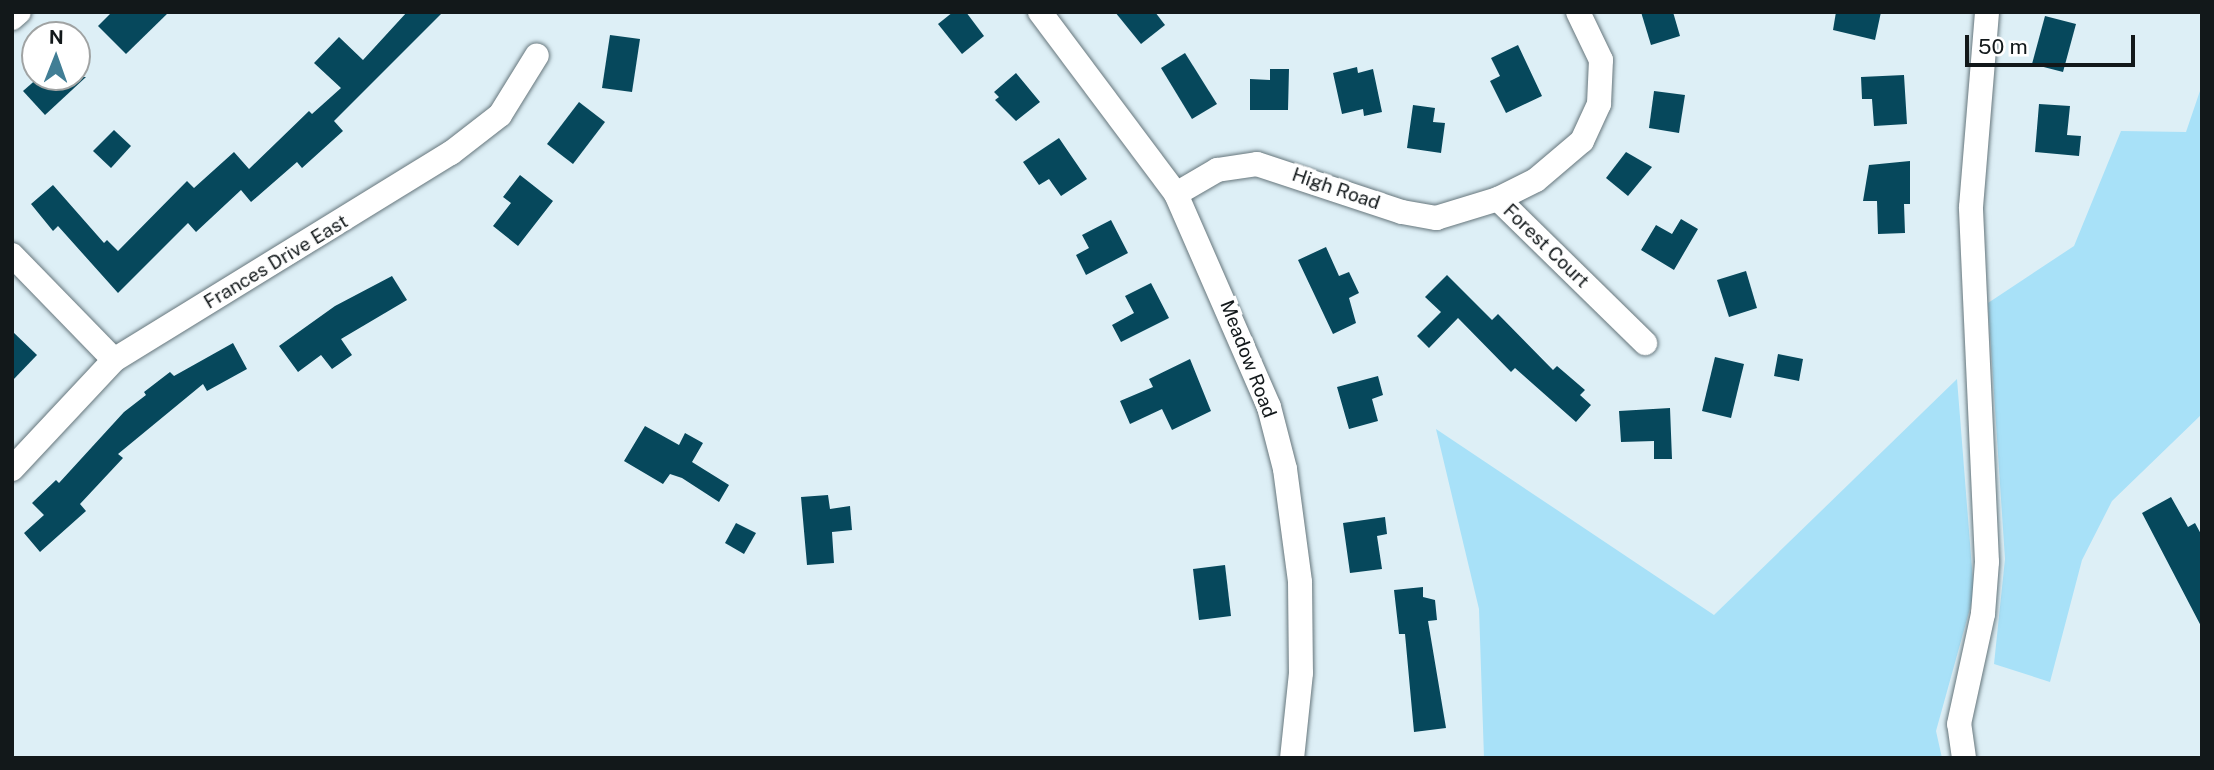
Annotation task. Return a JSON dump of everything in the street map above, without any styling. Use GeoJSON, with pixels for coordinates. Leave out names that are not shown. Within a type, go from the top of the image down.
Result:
{"type":"FeatureCollection","features":[{"type":"Feature","properties":{"kind":"street"},"geometry":{"type":"LineString","coordinates":[[12,19],[19,12]]}},
{"type":"Feature","properties":{"kind":"street","name":"Meadow Road"},"geometry":{"type":"LineString","coordinates":[[1040,12],[1176,194],[1269,407],[1285,470],[1300,582],[1301,673],[1292,758]]}},
{"type":"Feature","properties":{"kind":"street","name":"Forest Court"},"geometry":{"type":"LineString","coordinates":[[1578,12],[1601,60],[1599,104],[1582,141],[1536,180],[1498,199],[1645,343]]}},
{"type":"Feature","properties":{"kind":"street"},"geometry":{"type":"LineString","coordinates":[[1964,758],[1959,724],[1983,614],[1987,562],[1971,261],[1987,12]]}},
{"type":"Feature","properties":{"kind":"street","name":"Frances Drive East"},"geometry":{"type":"LineString","coordinates":[[12,469],[114,360],[451,153],[500,115],[537,55]]}},
{"type":"Feature","properties":{"kind":"street","name":"High Road"},"geometry":{"type":"LineString","coordinates":[[1176,194],[1217,170],[1256,163],[1402,212],[1436,218],[1498,199]]}},
{"type":"Feature","properties":{"kind":"street"},"geometry":{"type":"LineString","coordinates":[[12,255],[114,360]]}},
{"type":"Feature","properties":{"kind":"shaded area"},"geometry":{"type":"Polygon","coordinates":[[[2202,85],[2202,414],[2112,501],[2082,560],[2050,682],[1994,664],[2005,559],[1988,303],[2074,246],[2121,131],[2186,132],[2202,85]]]}},
{"type":"Feature","properties":{"kind":"shaded area"},"geometry":{"type":"Polygon","coordinates":[[[1957,379],[1974,594],[1936,731],[1942,758],[1484,758],[1479,609],[1436,429],[1714,615],[1957,379]]]}},
{"type":"Feature","properties":{"kind":"building"},"geometry":{"type":"Polygon","coordinates":[[[112,12],[169,12],[126,54],[98,26],[112,12]]]}},
{"type":"Feature","properties":{"kind":"building"},"geometry":{"type":"Polygon","coordinates":[[[407,12],[443,12],[334,121],[343,131],[302,168],[297,162],[251,202],[241,190],[196,232],[188,223],[118,293],[58,226],[53,231],[31,204],[53,185],[104,243],[107,240],[118,251],[187,181],[194,188],[234,152],[249,169],[309,111],[312,114],[341,88],[314,63],[339,37],[363,60],[407,12]]]}},
{"type":"Feature","properties":{"kind":"building"},"geometry":{"type":"Polygon","coordinates":[[[953,12],[966,12],[984,36],[962,54],[938,24],[953,12]]]}},
{"type":"Feature","properties":{"kind":"building"},"geometry":{"type":"Polygon","coordinates":[[[1115,12],[1155,12],[1165,25],[1141,44],[1115,12]]]}},
{"type":"Feature","properties":{"kind":"building"},"geometry":{"type":"Polygon","coordinates":[[[1641,12],[1673,12],[1680,36],[1651,45],[1641,12]]]}},
{"type":"Feature","properties":{"kind":"building"},"geometry":{"type":"Polygon","coordinates":[[[1836,12],[1881,12],[1875,40],[1833,30],[1836,12]]]}},
{"type":"Feature","properties":{"kind":"building"},"geometry":{"type":"Polygon","coordinates":[[[2045,16],[2076,24],[2063,72],[2032,64],[2045,16]]]}},
{"type":"Feature","properties":{"kind":"building"},"geometry":{"type":"Polygon","coordinates":[[[610,35],[640,39],[632,92],[602,88],[610,35]]]}},
{"type":"Feature","properties":{"kind":"building"},"geometry":{"type":"Polygon","coordinates":[[[1518,45],[1542,96],[1506,113],[1490,81],[1500,76],[1491,58],[1518,45]]]}},
{"type":"Feature","properties":{"kind":"building"},"geometry":{"type":"Polygon","coordinates":[[[1185,53],[1217,104],[1192,119],[1161,68],[1185,53]]]}},
{"type":"Feature","properties":{"kind":"building"},"geometry":{"type":"Polygon","coordinates":[[[1357,67],[1358,73],[1373,69],[1382,112],[1364,116],[1363,109],[1342,114],[1333,73],[1357,67]]]}},
{"type":"Feature","properties":{"kind":"building"},"geometry":{"type":"Polygon","coordinates":[[[1270,69],[1289,69],[1288,110],[1250,110],[1250,79],[1270,80],[1270,69]]]}},
{"type":"Feature","properties":{"kind":"building"},"geometry":{"type":"Polygon","coordinates":[[[1016,73],[1040,102],[1016,121],[995,100],[999,97],[994,92],[1016,73]]]}},
{"type":"Feature","properties":{"kind":"building"},"geometry":{"type":"Polygon","coordinates":[[[1904,75],[1907,124],[1874,126],[1872,99],[1862,99],[1861,77],[1904,75]]]}},
{"type":"Feature","properties":{"kind":"building"},"geometry":{"type":"Polygon","coordinates":[[[23,91],[71,91],[45,115],[23,91]]]}},
{"type":"Feature","properties":{"kind":"building"},"geometry":{"type":"Polygon","coordinates":[[[1654,91],[1685,95],[1679,133],[1649,128],[1654,91]]]}},
{"type":"Feature","properties":{"kind":"building"},"geometry":{"type":"Polygon","coordinates":[[[579,102],[605,122],[573,164],[547,144],[579,102]]]}},
{"type":"Feature","properties":{"kind":"building"},"geometry":{"type":"Polygon","coordinates":[[[2039,104],[2070,106],[2067,135],[2081,136],[2079,156],[2035,152],[2039,104]]]}},
{"type":"Feature","properties":{"kind":"building"},"geometry":{"type":"Polygon","coordinates":[[[1413,105],[1435,108],[1433,122],[1445,123],[1441,153],[1407,148],[1413,105]]]}},
{"type":"Feature","properties":{"kind":"building"},"geometry":{"type":"Polygon","coordinates":[[[114,130],[131,146],[111,168],[93,151],[114,130]]]}},
{"type":"Feature","properties":{"kind":"building"},"geometry":{"type":"Polygon","coordinates":[[[1059,138],[1087,179],[1061,196],[1049,179],[1039,185],[1023,162],[1059,138]]]}},
{"type":"Feature","properties":{"kind":"building"},"geometry":{"type":"Polygon","coordinates":[[[1626,152],[1652,167],[1628,196],[1606,178],[1626,152]]]}},
{"type":"Feature","properties":{"kind":"building"},"geometry":{"type":"Polygon","coordinates":[[[1910,161],[1910,204],[1904,204],[1905,233],[1878,234],[1877,201],[1863,201],[1869,165],[1910,161]]]}},
{"type":"Feature","properties":{"kind":"building"},"geometry":{"type":"Polygon","coordinates":[[[520,175],[553,201],[518,246],[493,226],[511,203],[503,197],[520,175]]]}},
{"type":"Feature","properties":{"kind":"building"},"geometry":{"type":"Polygon","coordinates":[[[1681,219],[1698,229],[1674,270],[1641,250],[1656,225],[1672,234],[1681,219]]]}},
{"type":"Feature","properties":{"kind":"building"},"geometry":{"type":"Polygon","coordinates":[[[1111,220],[1128,253],[1086,275],[1076,255],[1089,248],[1082,235],[1111,220]]]}},
{"type":"Feature","properties":{"kind":"building"},"geometry":{"type":"Polygon","coordinates":[[[1326,247],[1339,276],[1349,272],[1359,293],[1349,298],[1356,323],[1333,334],[1298,260],[1326,247]]]}},
{"type":"Feature","properties":{"kind":"building"},"geometry":{"type":"Polygon","coordinates":[[[1746,271],[1757,308],[1729,317],[1717,280],[1746,271]]]}},
{"type":"Feature","properties":{"kind":"building"},"geometry":{"type":"Polygon","coordinates":[[[1447,275],[1492,320],[1498,314],[1553,370],[1557,366],[1585,390],[1580,395],[1591,405],[1576,422],[1515,368],[1511,372],[1458,318],[1429,348],[1417,336],[1441,312],[1425,297],[1447,275]]]}},
{"type":"Feature","properties":{"kind":"building"},"geometry":{"type":"Polygon","coordinates":[[[392,276],[407,300],[341,339],[352,355],[332,369],[321,355],[298,372],[279,346],[335,306],[392,276]]]}},
{"type":"Feature","properties":{"kind":"building"},"geometry":{"type":"Polygon","coordinates":[[[1151,283],[1169,318],[1121,342],[1112,325],[1134,313],[1125,296],[1151,283]]]}},
{"type":"Feature","properties":{"kind":"building"},"geometry":{"type":"Polygon","coordinates":[[[12,331],[37,355],[12,381],[12,331]]]}},
{"type":"Feature","properties":{"kind":"building"},"geometry":{"type":"Polygon","coordinates":[[[233,343],[247,369],[207,391],[203,384],[118,454],[123,458],[80,504],[86,511],[40,552],[24,533],[44,515],[32,503],[56,480],[59,483],[124,412],[146,395],[144,392],[170,372],[174,376],[233,343]]]}},
{"type":"Feature","properties":{"kind":"building"},"geometry":{"type":"Polygon","coordinates":[[[1778,354],[1803,359],[1799,381],[1774,376],[1778,354]]]}},
{"type":"Feature","properties":{"kind":"building"},"geometry":{"type":"Polygon","coordinates":[[[1715,357],[1744,364],[1731,418],[1702,411],[1715,357]]]}},
{"type":"Feature","properties":{"kind":"building"},"geometry":{"type":"Polygon","coordinates":[[[1190,359],[1211,411],[1172,430],[1162,409],[1130,424],[1120,401],[1153,387],[1149,379],[1190,359]]]}},
{"type":"Feature","properties":{"kind":"building"},"geometry":{"type":"Polygon","coordinates":[[[1378,376],[1383,395],[1372,399],[1378,421],[1349,429],[1337,387],[1378,376]]]}},
{"type":"Feature","properties":{"kind":"building"},"geometry":{"type":"Polygon","coordinates":[[[1670,408],[1672,459],[1654,459],[1654,441],[1621,442],[1619,411],[1670,408]]]}},
{"type":"Feature","properties":{"kind":"building"},"geometry":{"type":"Polygon","coordinates":[[[645,426],[679,445],[685,433],[703,443],[692,462],[729,485],[719,502],[682,478],[670,474],[663,484],[624,461],[645,426]]]}},
{"type":"Feature","properties":{"kind":"building"},"geometry":{"type":"Polygon","coordinates":[[[828,495],[830,509],[850,506],[852,530],[832,532],[834,563],[807,565],[801,497],[828,495]]]}},
{"type":"Feature","properties":{"kind":"building"},"geometry":{"type":"Polygon","coordinates":[[[2171,497],[2188,527],[2195,523],[2202,536],[2202,628],[2142,513],[2171,497]]]}},
{"type":"Feature","properties":{"kind":"building"},"geometry":{"type":"Polygon","coordinates":[[[1385,517],[1387,534],[1377,536],[1382,569],[1350,573],[1343,523],[1385,517]]]}},
{"type":"Feature","properties":{"kind":"building"},"geometry":{"type":"Polygon","coordinates":[[[736,523],[756,533],[744,554],[725,543],[736,523]]]}},
{"type":"Feature","properties":{"kind":"building"},"geometry":{"type":"Polygon","coordinates":[[[1225,565],[1231,616],[1199,620],[1193,569],[1225,565]]]}},
{"type":"Feature","properties":{"kind":"building"},"geometry":{"type":"Polygon","coordinates":[[[1423,587],[1423,597],[1435,600],[1437,620],[1428,621],[1446,728],[1414,732],[1405,634],[1399,634],[1394,590],[1423,587]]]}}]}
